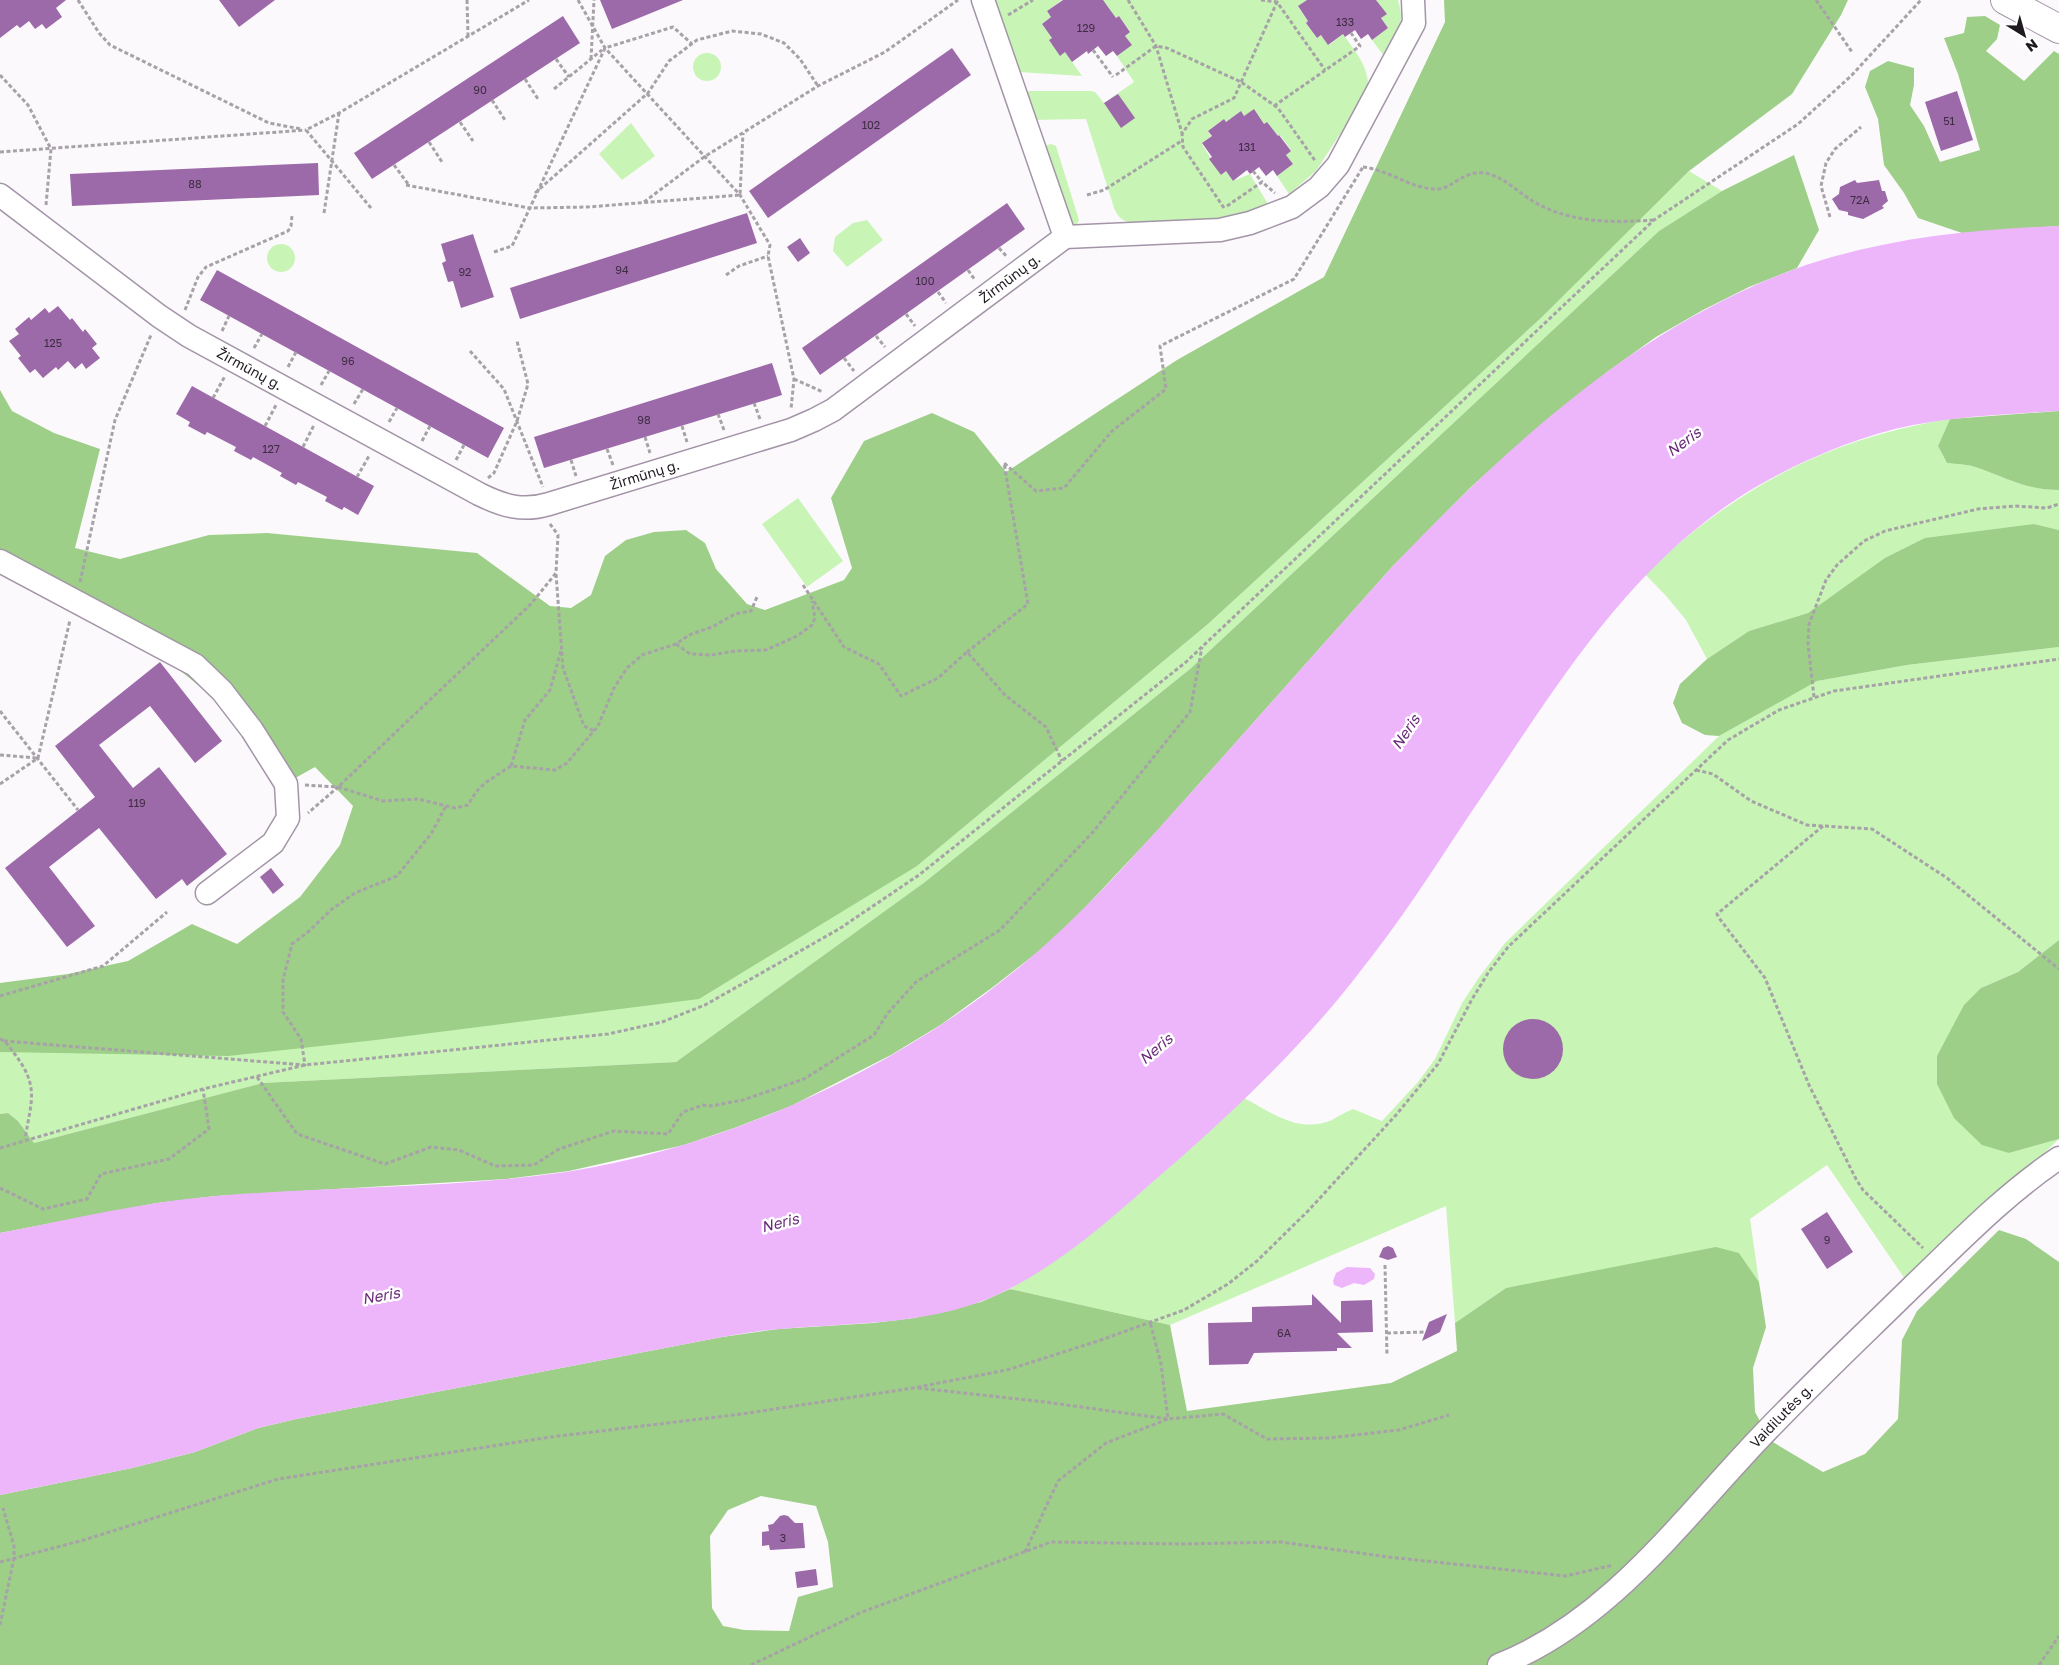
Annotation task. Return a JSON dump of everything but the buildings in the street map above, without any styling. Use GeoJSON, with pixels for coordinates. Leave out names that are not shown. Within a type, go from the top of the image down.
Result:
{"type":"FeatureCollection","features":[{"type":"Feature","properties":{"kind":"main road"},"geometry":{"type":"LineString","coordinates":[[2005,0],[2059,29]]}},
{"type":"Feature","properties":{"kind":"street"},"geometry":{"type":"LineString","coordinates":[[983,0],[1066,237],[1220,230],[1250,223],[1292,207],[1333,172],[1414,23],[1413,0]]}},
{"type":"Feature","properties":{"kind":"street","name":"Žirmūnų g."},"geometry":{"type":"LineString","coordinates":[[0,194],[159,316],[178,328],[472,490],[499,504],[519,509],[544,506],[791,430],[814,420],[844,402],[1066,237]]}},
{"type":"Feature","properties":{"kind":"street"},"geometry":{"type":"LineString","coordinates":[[0,561],[195,665],[222,691],[252,730],[286,784],[288,818],[274,843],[207,893]]}},
{"type":"Feature","properties":{"kind":"street","name":"Vaidilutės g."},"geometry":{"type":"LineString","coordinates":[[1499,1665],[1518,1658],[1556,1636],[1607,1598],[1652,1556],[1744,1455],[1812,1385],[1939,1261],[2008,1196],[2059,1158]]}},
{"type":"Feature","properties":{"kind":"path"},"geometry":{"type":"LineString","coordinates":[[78,0],[99,33],[110,44],[269,123],[306,130],[371,208]]}},
{"type":"Feature","properties":{"kind":"path"},"geometry":{"type":"LineString","coordinates":[[468,0],[468,36]]}},
{"type":"Feature","properties":{"kind":"path"},"geometry":{"type":"LineString","coordinates":[[0,152],[50,150],[306,130],[339,113],[529,0]]}},
{"type":"Feature","properties":{"kind":"path"},"geometry":{"type":"LineString","coordinates":[[578,0],[605,48],[740,195],[770,245],[768,256],[794,379],[791,430]]}},
{"type":"Feature","properties":{"kind":"path"},"geometry":{"type":"LineString","coordinates":[[591,59],[594,0]]}},
{"type":"Feature","properties":{"kind":"path"},"geometry":{"type":"LineString","coordinates":[[643,203],[704,157],[818,86],[885,52],[958,0]]}},
{"type":"Feature","properties":{"kind":"path"},"geometry":{"type":"LineString","coordinates":[[991,25],[1033,0]]}},
{"type":"Feature","properties":{"kind":"path"},"geometry":{"type":"LineString","coordinates":[[1128,0],[1156,46],[1182,134],[1183,147],[1224,208]]}},
{"type":"Feature","properties":{"kind":"path"},"geometry":{"type":"LineString","coordinates":[[1261,0],[1277,1]]}},
{"type":"Feature","properties":{"kind":"path"},"geometry":{"type":"LineString","coordinates":[[1816,0],[1852,52]]}},
{"type":"Feature","properties":{"kind":"path"},"geometry":{"type":"LineString","coordinates":[[0,1148],[203,1089],[305,1065],[608,1034],[662,1022],[705,1005],[839,929],[919,875],[1186,662],[1654,220],[1798,124],[1851,76],[1921,0]]}},
{"type":"Feature","properties":{"kind":"path"},"geometry":{"type":"LineString","coordinates":[[1182,134],[1192,119],[1234,98],[1277,1]]}},
{"type":"Feature","properties":{"kind":"path"},"geometry":{"type":"LineString","coordinates":[[1277,1],[1325,70]]}},
{"type":"Feature","properties":{"kind":"path"},"geometry":{"type":"LineString","coordinates":[[554,89],[605,48],[673,27],[692,44]]}},
{"type":"Feature","properties":{"kind":"path"},"geometry":{"type":"LineString","coordinates":[[535,193],[648,93],[669,61],[697,40],[732,31],[761,34],[784,43],[800,59],[818,86]]}},
{"type":"Feature","properties":{"kind":"path"},"geometry":{"type":"LineString","coordinates":[[1274,106],[1360,46],[1351,33]]}},
{"type":"Feature","properties":{"kind":"path"},"geometry":{"type":"LineString","coordinates":[[1093,50],[1115,76],[1156,46],[1167,48],[1241,82],[1278,108],[1333,172],[1363,166],[1396,176],[1419,188],[1442,189],[1460,178],[1484,173],[1493,176],[1535,202],[1562,215],[1592,221],[1654,220]]}},
{"type":"Feature","properties":{"kind":"path"},"geometry":{"type":"LineString","coordinates":[[494,252],[512,246],[535,193],[605,48]]}},
{"type":"Feature","properties":{"kind":"path"},"geometry":{"type":"LineString","coordinates":[[556,58],[569,77]]}},
{"type":"Feature","properties":{"kind":"path"},"geometry":{"type":"LineString","coordinates":[[0,75],[28,105],[50,150],[44,229]]}},
{"type":"Feature","properties":{"kind":"path"},"geometry":{"type":"LineString","coordinates":[[525,79],[538,99]]}},
{"type":"Feature","properties":{"kind":"path"},"geometry":{"type":"LineString","coordinates":[[492,100],[506,120]]}},
{"type":"Feature","properties":{"kind":"path"},"geometry":{"type":"LineString","coordinates":[[324,214],[339,113]]}},
{"type":"Feature","properties":{"kind":"path"},"geometry":{"type":"LineString","coordinates":[[460,122],[473,142]]}},
{"type":"Feature","properties":{"kind":"path"},"geometry":{"type":"LineString","coordinates":[[1830,217],[1821,186],[1826,163],[1835,149],[1862,127]]}},
{"type":"Feature","properties":{"kind":"path"},"geometry":{"type":"LineString","coordinates":[[740,195],[743,133]]}},
{"type":"Feature","properties":{"kind":"path"},"geometry":{"type":"LineString","coordinates":[[1087,194],[1104,190],[1183,140]]}},
{"type":"Feature","properties":{"kind":"path"},"geometry":{"type":"LineString","coordinates":[[429,142],[442,162]]}},
{"type":"Feature","properties":{"kind":"path"},"geometry":{"type":"LineString","coordinates":[[394,165],[407,185],[529,208],[588,207],[740,195]]}},
{"type":"Feature","properties":{"kind":"path"},"geometry":{"type":"LineString","coordinates":[[802,585],[844,646],[879,664],[901,696],[938,678],[967,652],[1028,604],[1004,462],[1036,491],[1064,488],[1112,431],[1166,389],[1160,346],[1294,279],[1363,166]]}},
{"type":"Feature","properties":{"kind":"path"},"geometry":{"type":"LineString","coordinates":[[1253,171],[1262,182],[1292,207]]}},
{"type":"Feature","properties":{"kind":"path"},"geometry":{"type":"LineString","coordinates":[[1205,231],[1207,222],[1262,182]]}},
{"type":"Feature","properties":{"kind":"path"},"geometry":{"type":"LineString","coordinates":[[178,328],[198,277],[206,267],[288,231],[291,226],[292,216]]}},
{"type":"Feature","properties":{"kind":"path"},"geometry":{"type":"LineString","coordinates":[[726,275],[739,266],[768,256]]}},
{"type":"Feature","properties":{"kind":"path"},"geometry":{"type":"LineString","coordinates":[[0,784],[38,758],[68,626],[76,601],[114,420],[159,316]]}},
{"type":"Feature","properties":{"kind":"path"},"geometry":{"type":"LineString","coordinates":[[472,490],[494,473],[517,421],[528,384],[517,341]]}},
{"type":"Feature","properties":{"kind":"path"},"geometry":{"type":"LineString","coordinates":[[470,351],[504,388],[517,421],[544,506],[558,535],[556,573],[563,668],[584,726],[594,731]]}},
{"type":"Feature","properties":{"kind":"path"},"geometry":{"type":"LineString","coordinates":[[794,379],[844,402]]}},
{"type":"Feature","properties":{"kind":"path"},"geometry":{"type":"LineString","coordinates":[[1814,697],[1808,644],[1809,624],[1826,580],[1837,565],[1864,541],[1885,531],[1978,509],[2015,506],[2047,508],[2059,504]]}},
{"type":"Feature","properties":{"kind":"path"},"geometry":{"type":"LineString","coordinates":[[556,573],[531,604],[338,787],[383,801],[418,799],[455,808],[468,805],[476,792],[485,783],[511,766],[555,770],[567,763],[598,726],[614,688],[627,668],[642,654],[676,644],[689,635],[712,628],[735,614],[751,611],[756,597]]}},
{"type":"Feature","properties":{"kind":"path"},"geometry":{"type":"LineString","coordinates":[[676,644],[690,654],[711,655],[735,651],[766,650],[796,636],[812,625],[815,618],[811,598]]}},
{"type":"Feature","properties":{"kind":"path"},"geometry":{"type":"LineString","coordinates":[[257,1076],[298,1134],[386,1164],[431,1147],[459,1150],[495,1166],[534,1165],[559,1149],[614,1130],[668,1134],[683,1112],[703,1104],[711,1106],[743,1100],[804,1079],[874,1035],[888,1014],[916,982],[1000,930],[1093,832],[1190,712],[1202,646]]}},
{"type":"Feature","properties":{"kind":"path"},"geometry":{"type":"LineString","coordinates":[[511,766],[525,720],[550,690],[561,647]]}},
{"type":"Feature","properties":{"kind":"path"},"geometry":{"type":"LineString","coordinates":[[967,652],[1005,695],[1046,727],[1062,761]]}},
{"type":"Feature","properties":{"kind":"path"},"geometry":{"type":"LineString","coordinates":[[0,1562],[84,1540],[278,1479],[551,1438],[742,1414],[913,1388],[1007,1370],[1101,1340],[1184,1310],[1228,1284],[1257,1260],[1308,1211],[1396,1115],[1438,1064],[1471,1001],[1488,973],[1508,948],[1728,740],[1779,710],[1834,690],[2059,659]]}},
{"type":"Feature","properties":{"kind":"path"},"geometry":{"type":"LineString","coordinates":[[0,710],[78,810]]}},
{"type":"Feature","properties":{"kind":"path"},"geometry":{"type":"LineString","coordinates":[[0,755],[38,758]]}},
{"type":"Feature","properties":{"kind":"path"},"geometry":{"type":"LineString","coordinates":[[1695,770],[1713,774],[1751,801],[1807,825],[1872,829],[1947,878],[2059,969]]}},
{"type":"Feature","properties":{"kind":"path"},"geometry":{"type":"LineString","coordinates":[[305,1065],[301,1039],[283,1012],[284,980],[292,944],[347,898],[397,876],[431,834],[446,806]]}},
{"type":"Feature","properties":{"kind":"path"},"geometry":{"type":"LineString","coordinates":[[1823,826],[1717,914],[1765,978],[1809,1085],[1843,1155],[1863,1190],[1939,1261]]}},
{"type":"Feature","properties":{"kind":"path"},"geometry":{"type":"LineString","coordinates":[[0,996],[103,966],[167,912]]}},
{"type":"Feature","properties":{"kind":"path"},"geometry":{"type":"LineString","coordinates":[[2,1040],[305,1065]]}},
{"type":"Feature","properties":{"kind":"path"},"geometry":{"type":"LineString","coordinates":[[2,1040],[29,1076],[32,1086],[32,1100],[25,1140]]}},
{"type":"Feature","properties":{"kind":"path"},"geometry":{"type":"LineString","coordinates":[[0,1188],[43,1209],[88,1199],[101,1174],[170,1159],[209,1129],[203,1089]]}},
{"type":"Feature","properties":{"kind":"path"},"geometry":{"type":"LineString","coordinates":[[1385,1265],[1387,1356]]}},
{"type":"Feature","properties":{"kind":"path"},"geometry":{"type":"LineString","coordinates":[[1150,1322],[1161,1364],[1168,1419]]}},
{"type":"Feature","properties":{"kind":"path"},"geometry":{"type":"LineString","coordinates":[[1387,1333],[1425,1332]]}},
{"type":"Feature","properties":{"kind":"path"},"geometry":{"type":"LineString","coordinates":[[913,1388],[1045,1402],[1168,1419],[1223,1414],[1267,1439],[1328,1438],[1399,1430],[1449,1415]]}},
{"type":"Feature","properties":{"kind":"path"},"geometry":{"type":"LineString","coordinates":[[1024,1552],[1058,1481],[1106,1443],[1168,1419]]}},
{"type":"Feature","properties":{"kind":"path"},"geometry":{"type":"LineString","coordinates":[[0,1625],[14,1558],[14,1546],[3,1508]]}},
{"type":"Feature","properties":{"kind":"path"},"geometry":{"type":"LineString","coordinates":[[751,1665],[862,1612],[1052,1542],[1181,1544],[1281,1542],[1388,1557],[1566,1576],[1614,1565]]}},
{"type":"Feature","properties":{"kind":"path"},"geometry":{"type":"LineString","coordinates":[[2039,1665],[2059,1636]]}},
{"type":"Feature","properties":{"kind":"green space"},"geometry":{"type":"Polygon","coordinates":[[[995,0],[1062,0],[1047,11],[1051,17],[1042,24],[1052,38],[1049,40],[1065,52],[1082,76],[1018,72],[995,0]]]}},
{"type":"Feature","properties":{"kind":"green space"},"geometry":{"type":"Polygon","coordinates":[[[1099,0],[1307,0],[1298,7],[1308,21],[1306,23],[1317,38],[1321,35],[1329,45],[1343,34],[1364,67],[1367,75],[1368,91],[1316,171],[1289,194],[1277,176],[1293,164],[1286,155],[1291,150],[1267,122],[1264,124],[1254,110],[1244,116],[1241,111],[1226,122],[1224,119],[1208,131],[1211,136],[1202,144],[1221,175],[1226,171],[1233,181],[1250,174],[1268,204],[1218,221],[1132,223],[1126,221],[1117,214],[1114,208],[1086,119],[1033,120],[1025,94],[1029,91],[1091,91],[1095,92],[1104,103],[1134,82],[1117,56],[1131,45],[1125,36],[1130,31],[1119,16],[1116,18],[1106,4],[1099,0]]]}},
{"type":"Feature","properties":{"kind":"green space"},"geometry":{"type":"Polygon","coordinates":[[[1376,0],[1398,0],[1401,16],[1399,29],[1384,56],[1372,40],[1388,28],[1381,18],[1386,14],[1376,0]]]}},
{"type":"Feature","properties":{"kind":"green space"},"geometry":{"type":"Polygon","coordinates":[[[1444,0],[1848,0],[1841,15],[1792,94],[1689,171],[1541,318],[1208,624],[917,866],[699,999],[376,1040],[228,1056],[0,1052],[0,983],[68,974],[128,961],[192,924],[237,944],[300,897],[340,845],[353,806],[315,767],[281,786],[212,696],[168,661],[0,571],[0,390],[12,411],[54,433],[100,449],[75,548],[120,559],[209,535],[267,533],[477,553],[550,606],[571,608],[591,595],[605,556],[626,540],[654,532],[686,530],[705,543],[716,569],[747,604],[765,610],[844,580],[852,568],[831,498],[864,441],[932,413],[974,432],[1006,472],[1177,360],[1324,277],[1445,22],[1444,0]]]}},
{"type":"Feature","properties":{"kind":"green space"},"geometry":{"type":"Polygon","coordinates":[[[1985,16],[2000,25],[1997,39],[1986,51],[2024,81],[2054,51],[2059,54],[2059,226],[1962,233],[1918,218],[1904,193],[1884,165],[1878,119],[1865,87],[1870,71],[1888,61],[1914,68],[1914,85],[1910,105],[1924,126],[1940,162],[1980,150],[1958,74],[1944,38],[1964,33],[1967,17],[1985,16]]]}},
{"type":"Feature","properties":{"kind":"green space"},"geometry":{"type":"Polygon","coordinates":[[[707,53],[717,57],[721,67],[717,77],[707,81],[697,77],[693,67],[697,57],[707,53]]]}},
{"type":"Feature","properties":{"kind":"green space"},"geometry":{"type":"Polygon","coordinates":[[[631,123],[655,156],[622,180],[599,154],[631,123]]]}},
{"type":"Feature","properties":{"kind":"green space"},"geometry":{"type":"Polygon","coordinates":[[[1047,145],[1056,146],[1079,220],[1077,224],[1072,226],[1045,149],[1047,145]]]}},
{"type":"Feature","properties":{"kind":"green space"},"geometry":{"type":"Polygon","coordinates":[[[1794,155],[1819,230],[1797,268],[1749,287],[1703,310],[1656,337],[1607,372],[1512,450],[1470,488],[1392,567],[1157,831],[1078,915],[1043,948],[993,987],[942,1024],[891,1055],[791,1106],[737,1127],[684,1145],[569,1171],[507,1179],[216,1196],[157,1203],[0,1233],[0,1114],[8,1113],[18,1121],[34,1143],[263,1083],[676,1062],[925,882],[1190,669],[1659,231],[1722,191],[1794,155]]]}},
{"type":"Feature","properties":{"kind":"green space"},"geometry":{"type":"Polygon","coordinates":[[[1689,171],[1722,191],[1659,231],[1190,669],[925,882],[676,1062],[263,1083],[34,1143],[18,1121],[8,1113],[0,1114],[0,1052],[19,1052],[917,866],[1208,624],[1541,318],[1689,171]]]}},
{"type":"Feature","properties":{"kind":"green space"},"geometry":{"type":"Polygon","coordinates":[[[867,220],[883,240],[847,267],[833,251],[835,237],[853,223],[867,220]]]}},
{"type":"Feature","properties":{"kind":"green space"},"geometry":{"type":"Polygon","coordinates":[[[281,244],[291,248],[295,258],[291,268],[281,272],[271,268],[267,258],[271,248],[281,244]]]}},
{"type":"Feature","properties":{"kind":"green space"},"geometry":{"type":"Polygon","coordinates":[[[2059,411],[2059,490],[2035,488],[1972,466],[1947,463],[1938,446],[1950,419],[2059,411]]]}},
{"type":"Feature","properties":{"kind":"green space"},"geometry":{"type":"Polygon","coordinates":[[[1950,419],[1938,446],[1947,463],[1972,466],[2035,488],[2059,490],[2059,530],[2034,524],[1839,591],[1808,613],[1749,631],[1707,659],[1686,620],[1645,574],[1679,543],[1714,516],[1749,492],[1785,472],[1823,454],[1863,440],[1905,428],[1950,419]]]}},
{"type":"Feature","properties":{"kind":"green space"},"geometry":{"type":"Polygon","coordinates":[[[798,498],[843,561],[807,587],[762,524],[798,498]]]}},
{"type":"Feature","properties":{"kind":"green space"},"geometry":{"type":"Polygon","coordinates":[[[2034,524],[2059,530],[2059,647],[1907,665],[1817,681],[1719,736],[1705,735],[1682,723],[1673,703],[1680,684],[1707,659],[1749,631],[1808,613],[1885,558],[1925,538],[2034,524]]]}},
{"type":"Feature","properties":{"kind":"green space"},"geometry":{"type":"Polygon","coordinates":[[[2059,647],[2059,940],[2018,972],[1981,988],[2009,1153],[2059,1139],[1907,1282],[1827,1165],[1750,1219],[1759,1282],[1739,1253],[1506,1288],[1455,1323],[1446,1206],[1170,1325],[1010,1289],[1072,1247],[1132,1200],[1244,1098],[1286,1120],[1309,1125],[1332,1120],[1353,1109],[1382,1121],[1418,1082],[1435,1059],[1462,1003],[1505,943],[1719,736],[1817,681],[1907,665],[2059,647]]]}},
{"type":"Feature","properties":{"kind":"green space"},"geometry":{"type":"Polygon","coordinates":[[[2059,940],[2059,1139],[2009,1153],[1982,1145],[1954,1118],[1937,1084],[1937,1056],[1964,1005],[1981,988],[2018,972],[2059,940]]]}},
{"type":"Feature","properties":{"kind":"green space"},"geometry":{"type":"Polygon","coordinates":[[[1999,1230],[2026,1239],[2059,1262],[2059,1665],[0,1665],[0,1495],[132,1468],[195,1452],[258,1428],[296,1419],[722,1337],[778,1329],[873,1323],[914,1318],[981,1302],[1010,1289],[1170,1325],[1187,1411],[1391,1383],[1457,1351],[1455,1323],[1506,1288],[1716,1247],[1739,1253],[1759,1282],[1766,1327],[1753,1368],[1755,1412],[1771,1441],[1823,1472],[1865,1454],[1898,1419],[1902,1340],[1917,1311],[1999,1230]],[[761,1496],[728,1510],[710,1536],[712,1608],[723,1626],[744,1630],[789,1631],[798,1597],[833,1587],[828,1542],[816,1506],[761,1496]]]}},
{"type":"Feature","properties":{"kind":"water","name":"Neris"},"geometry":{"type":"Polygon","coordinates":[[[2059,226],[2059,411],[1949,419],[1913,425],[1851,442],[1791,468],[1754,488],[1708,520],[1666,556],[1628,595],[1593,636],[1530,725],[1388,935],[1311,1031],[1231,1112],[1115,1215],[1064,1255],[1028,1279],[982,1301],[955,1310],[898,1320],[767,1330],[722,1337],[296,1419],[258,1428],[195,1452],[132,1468],[0,1495],[0,1233],[162,1202],[216,1196],[479,1182],[566,1172],[630,1159],[694,1142],[758,1119],[821,1092],[882,1061],[940,1025],[995,987],[1045,945],[1123,867],[1392,567],[1436,522],[1528,435],[1628,357],[1681,323],[1737,294],[1795,269],[1827,259],[1859,250],[1925,237],[2026,227],[2059,226]]]}},
{"type":"Feature","properties":{"kind":"water"},"geometry":{"type":"Polygon","coordinates":[[[1347,1267],[1370,1268],[1375,1274],[1374,1279],[1364,1285],[1354,1283],[1342,1288],[1334,1285],[1333,1281],[1336,1273],[1347,1267]]]}}]}
